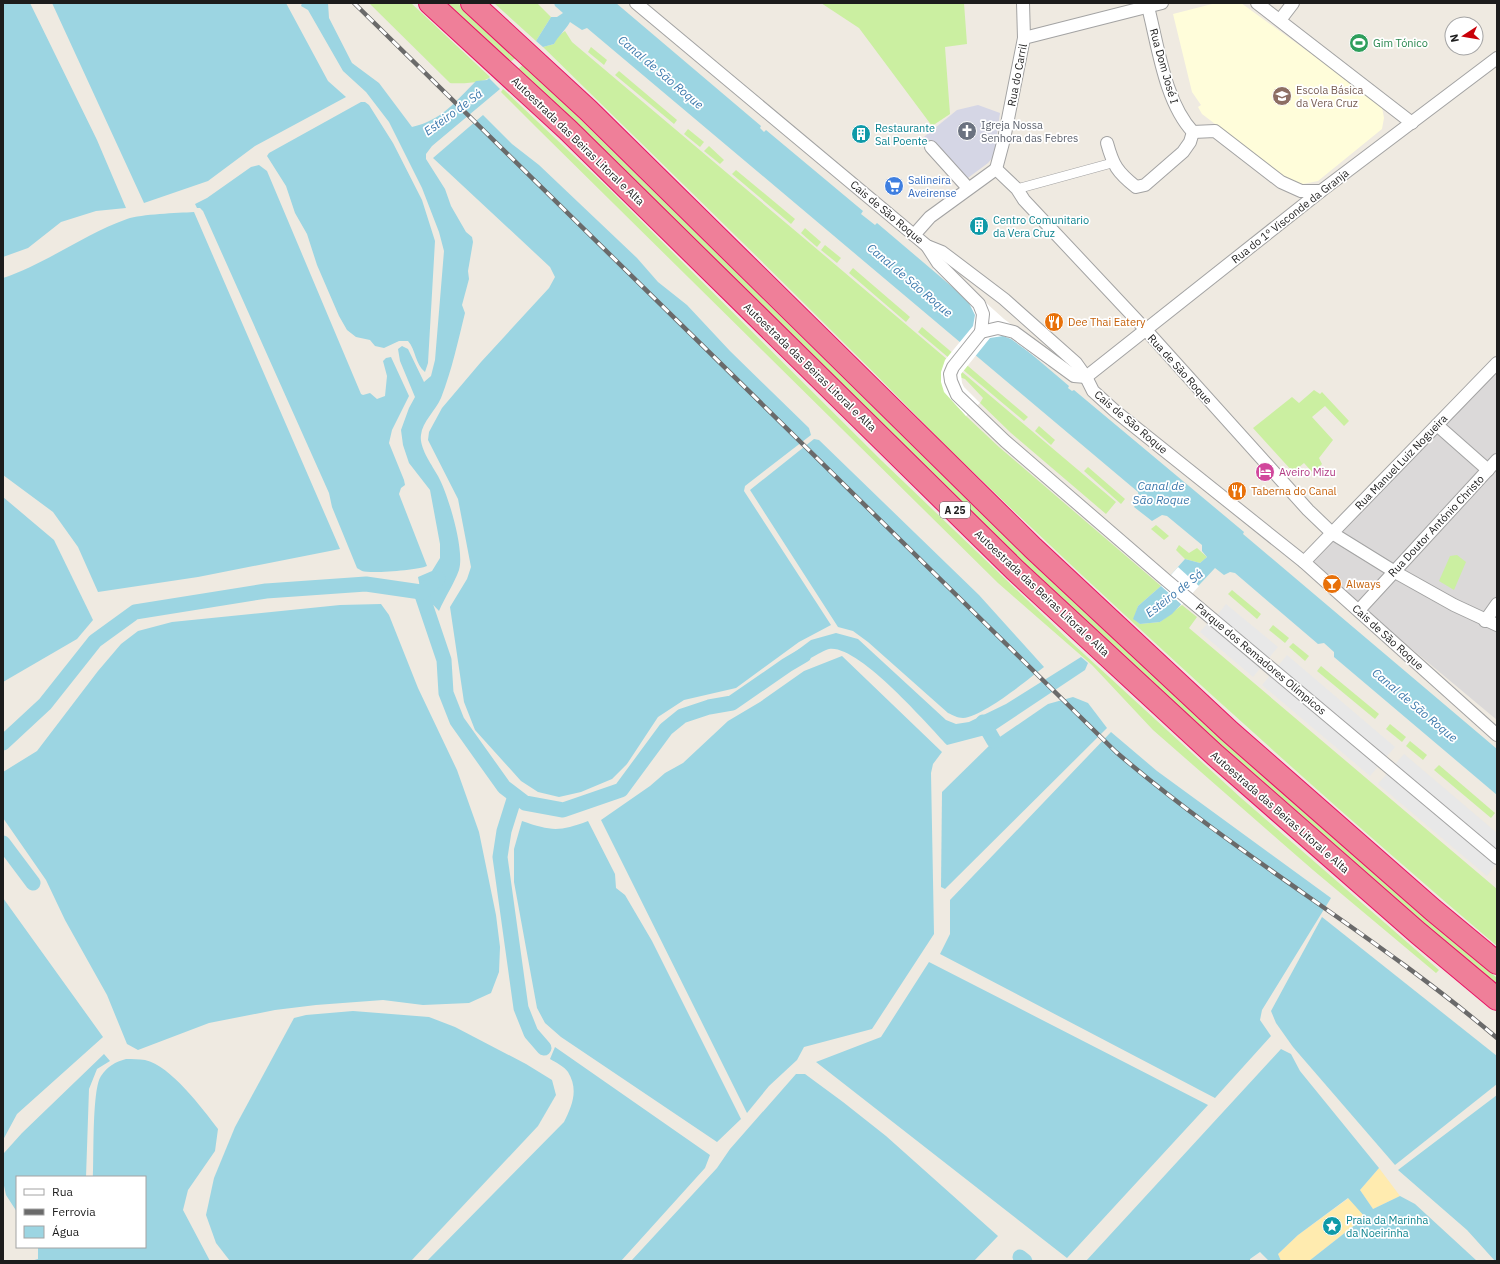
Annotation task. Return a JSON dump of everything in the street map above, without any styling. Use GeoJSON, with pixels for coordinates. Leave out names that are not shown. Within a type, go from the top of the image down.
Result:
{"type":"FeatureCollection","features":[{"type":"Feature","properties":{"kind":"highway","name":"Autoestrada das Beiras Litoral e Alta"},"geometry":{"type":"LineString","coordinates":[[430,3],[568,130],[1015,570],[1215,755],[1418,933],[1497,999]]}},
{"type":"Feature","properties":{"kind":"highway","name":"A 25"},"geometry":{"type":"LineString","coordinates":[[472,3],[588,110],[1045,559],[1229,731],[1433,910],[1497,963]]}},
{"type":"Feature","properties":{"kind":"street","name":"Cais de São Roque"},"geometry":{"type":"LineString","coordinates":[[636,3],[927,246],[942,252],[1004,299],[1076,363],[1086,377],[1093,391],[1115,411],[1304,562],[1497,735]]}},
{"type":"Feature","properties":{"kind":"street","name":"Rua do Carril"},"geometry":{"type":"LineString","coordinates":[[996,169],[1004,139],[1024,38],[1023,3]]}},
{"type":"Feature","properties":{"kind":"street"},"geometry":{"type":"LineString","coordinates":[[1024,38],[1147,5],[1162,3]]}},
{"type":"Feature","properties":{"kind":"street"},"geometry":{"type":"LineString","coordinates":[[1257,3],[1412,123]]}},
{"type":"Feature","properties":{"kind":"street"},"geometry":{"type":"LineString","coordinates":[[1280,20],[1293,3]]}},
{"type":"Feature","properties":{"kind":"street","name":"Rua Dom José I"},"geometry":{"type":"LineString","coordinates":[[1147,5],[1172,99],[1182,120],[1192,132]]}},
{"type":"Feature","properties":{"kind":"street","name":"Rua do 1º Visconde da Granja"},"geometry":{"type":"LineString","coordinates":[[1086,377],[1321,191],[1497,58]]}},
{"type":"Feature","properties":{"kind":"street"},"geometry":{"type":"LineString","coordinates":[[1106,143],[1112,163],[1126,179],[1136,187],[1145,185],[1183,152],[1190,142],[1192,132],[1215,131],[1281,182],[1301,191],[1321,191]]}},
{"type":"Feature","properties":{"kind":"street"},"geometry":{"type":"LineString","coordinates":[[931,147],[968,188]]}},
{"type":"Feature","properties":{"kind":"street"},"geometry":{"type":"LineString","coordinates":[[1017,189],[1112,163]]}},
{"type":"Feature","properties":{"kind":"street"},"geometry":{"type":"LineString","coordinates":[[914,235],[930,217],[996,169]]}},
{"type":"Feature","properties":{"kind":"street","name":"Rua de São Roque"},"geometry":{"type":"LineString","coordinates":[[996,169],[1017,189],[1024,200],[1146,330],[1308,510],[1332,533],[1395,572],[1485,621],[1497,625]]}},
{"type":"Feature","properties":{"kind":"street"},"geometry":{"type":"LineString","coordinates":[[927,246],[938,263],[979,304],[983,314],[981,332],[998,328],[1014,332],[1074,376],[1086,377]]}},
{"type":"Feature","properties":{"kind":"street","name":"Parque dos Remadores Olímpicos"},"geometry":{"type":"LineString","coordinates":[[981,332],[953,367],[950,374],[953,388],[973,410],[1005,441],[1166,580],[1497,858]]}},
{"type":"Feature","properties":{"kind":"street","name":"Rua Manuel Luiz Nogueira"},"geometry":{"type":"LineString","coordinates":[[1304,562],[1497,363]]}},
{"type":"Feature","properties":{"kind":"street"},"geometry":{"type":"LineString","coordinates":[[1437,425],[1488,470]]}},
{"type":"Feature","properties":{"kind":"street","name":"Rua Doutor António Christo"},"geometry":{"type":"LineString","coordinates":[[1359,610],[1497,460]]}},
{"type":"Feature","properties":{"kind":"street"},"geometry":{"type":"LineString","coordinates":[[1485,621],[1497,604]]}},
{"type":"Feature","properties":{"kind":"shaded area","name":"Escola Básica da Vera Cruz"},"geometry":{"type":"Polygon","coordinates":[[[1216,3],[1241,3],[1374,99],[1382,107],[1384,118],[1382,129],[1318,181],[1303,184],[1292,182],[1248,149],[1202,114],[1198,107],[1201,105],[1192,92],[1173,14],[1216,3]]]}},
{"type":"Feature","properties":{"kind":"shaded area"},"geometry":{"type":"Polygon","coordinates":[[[978,105],[1000,113],[994,156],[988,163],[957,186],[919,141],[957,110],[978,105]]]}},
{"type":"Feature","properties":{"kind":"shaded area"},"geometry":{"type":"Polygon","coordinates":[[[1497,363],[1497,720],[1304,559],[1497,363]]]}},
{"type":"Feature","properties":{"kind":"shaded area"},"geometry":{"type":"Polygon","coordinates":[[[1226,604],[1278,647],[1253,677],[1200,632],[1212,618],[1214,619],[1226,604]]]}},
{"type":"Feature","properties":{"kind":"shaded area"},"geometry":{"type":"Polygon","coordinates":[[[1287,655],[1395,747],[1370,776],[1262,685],[1287,655]]]}},
{"type":"Feature","properties":{"kind":"shaded area"},"geometry":{"type":"Polygon","coordinates":[[[1404,754],[1497,833],[1497,863],[1487,876],[1378,784],[1404,754]]]}},
{"type":"Feature","properties":{"kind":"green space"},"geometry":{"type":"Polygon","coordinates":[[[369,3],[411,3],[490,77],[478,82],[450,83],[369,3]]]}},
{"type":"Feature","properties":{"kind":"green space"},"geometry":{"type":"Polygon","coordinates":[[[447,3],[458,3],[517,57],[510,62],[447,3]]]}},
{"type":"Feature","properties":{"kind":"green space"},"geometry":{"type":"Polygon","coordinates":[[[494,3],[537,3],[551,17],[536,41],[494,3]]]}},
{"type":"Feature","properties":{"kind":"green space"},"geometry":{"type":"Polygon","coordinates":[[[821,3],[964,3],[967,44],[945,47],[950,114],[932,126],[859,28],[821,3]]]}},
{"type":"Feature","properties":{"kind":"green space"},"geometry":{"type":"Polygon","coordinates":[[[565,31],[572,42],[1116,502],[1106,514],[1011,433],[980,403],[983,398],[965,379],[959,377],[946,391],[966,416],[999,447],[1161,586],[1138,606],[1134,619],[1140,624],[1160,622],[1182,605],[1197,617],[1189,628],[1497,889],[1497,946],[1288,764],[1084,577],[950,450],[772,272],[543,47],[554,44],[557,37],[565,31]]]}},
{"type":"Feature","properties":{"kind":"green space"},"geometry":{"type":"Polygon","coordinates":[[[591,47],[607,60],[604,65],[588,52],[591,47]]]}},
{"type":"Feature","properties":{"kind":"green space"},"geometry":{"type":"Polygon","coordinates":[[[524,64],[987,519],[1197,716],[1497,978],[1497,988],[1216,743],[1052,592],[626,172],[518,69],[524,64]]]}},
{"type":"Feature","properties":{"kind":"green space"},"geometry":{"type":"Polygon","coordinates":[[[619,71],[677,120],[674,124],[615,75],[619,71]]]}},
{"type":"Feature","properties":{"kind":"green space"},"geometry":{"type":"Polygon","coordinates":[[[503,89],[607,187],[882,461],[1072,643],[1240,797],[1439,970],[1436,973],[1313,870],[1153,730],[1092,665],[998,583],[536,127],[501,92],[503,89]]]}},
{"type":"Feature","properties":{"kind":"green space"},"geometry":{"type":"Polygon","coordinates":[[[688,129],[704,142],[700,147],[684,134],[688,129]]]}},
{"type":"Feature","properties":{"kind":"green space"},"geometry":{"type":"Polygon","coordinates":[[[709,146],[724,160],[720,164],[704,151],[709,146]]]}},
{"type":"Feature","properties":{"kind":"green space"},"geometry":{"type":"Polygon","coordinates":[[[736,170],[795,219],[791,224],[732,174],[736,170]]]}},
{"type":"Feature","properties":{"kind":"green space"},"geometry":{"type":"Polygon","coordinates":[[[805,228],[821,242],[817,247],[801,233],[805,228]]]}},
{"type":"Feature","properties":{"kind":"green space"},"geometry":{"type":"Polygon","coordinates":[[[825,245],[841,258],[837,263],[821,250],[825,245]]]}},
{"type":"Feature","properties":{"kind":"green space"},"geometry":{"type":"Polygon","coordinates":[[[853,268],[910,317],[906,322],[849,273],[853,268]]]}},
{"type":"Feature","properties":{"kind":"green space"},"geometry":{"type":"Polygon","coordinates":[[[922,327],[1028,417],[1024,421],[918,332],[922,327]]]}},
{"type":"Feature","properties":{"kind":"green space"},"geometry":{"type":"Polygon","coordinates":[[[1314,390],[1320,394],[1322,392],[1349,421],[1344,426],[1325,406],[1312,417],[1333,440],[1319,458],[1322,464],[1313,473],[1304,463],[1293,472],[1253,428],[1292,397],[1299,403],[1314,390]]]}},
{"type":"Feature","properties":{"kind":"green space"},"geometry":{"type":"Polygon","coordinates":[[[1039,426],[1055,440],[1051,445],[1035,431],[1039,426]]]}},
{"type":"Feature","properties":{"kind":"green space"},"geometry":{"type":"Polygon","coordinates":[[[1088,467],[1125,499],[1121,504],[1084,471],[1088,467]]]}},
{"type":"Feature","properties":{"kind":"green space"},"geometry":{"type":"Polygon","coordinates":[[[1156,525],[1169,536],[1164,540],[1151,529],[1156,525]]]}},
{"type":"Feature","properties":{"kind":"green space"},"geometry":{"type":"Polygon","coordinates":[[[1179,545],[1189,553],[1197,548],[1207,557],[1200,563],[1185,559],[1176,550],[1179,545]]]}},
{"type":"Feature","properties":{"kind":"green space"},"geometry":{"type":"Polygon","coordinates":[[[1457,555],[1466,562],[1454,590],[1439,581],[1450,556],[1457,555]]]}},
{"type":"Feature","properties":{"kind":"green space"},"geometry":{"type":"Polygon","coordinates":[[[1232,590],[1261,614],[1257,619],[1228,594],[1232,590]]]}},
{"type":"Feature","properties":{"kind":"green space"},"geometry":{"type":"Polygon","coordinates":[[[1273,625],[1289,638],[1285,643],[1269,630],[1273,625]]]}},
{"type":"Feature","properties":{"kind":"green space"},"geometry":{"type":"Polygon","coordinates":[[[1293,643],[1309,656],[1305,661],[1289,647],[1293,643]]]}},
{"type":"Feature","properties":{"kind":"green space"},"geometry":{"type":"Polygon","coordinates":[[[1321,666],[1379,714],[1375,719],[1317,671],[1321,666]]]}},
{"type":"Feature","properties":{"kind":"green space"},"geometry":{"type":"Polygon","coordinates":[[[1390,724],[1406,737],[1402,742],[1386,729],[1390,724]]]}},
{"type":"Feature","properties":{"kind":"green space"},"geometry":{"type":"Polygon","coordinates":[[[1410,741],[1427,755],[1423,760],[1406,746],[1410,741]]]}},
{"type":"Feature","properties":{"kind":"green space"},"geometry":{"type":"Polygon","coordinates":[[[1439,765],[1495,813],[1491,818],[1434,770],[1439,765]]]}},
{"type":"Feature","properties":{"kind":"sand","name":"Praia da Marinha da Noeirinha"},"geometry":{"type":"Polygon","coordinates":[[[1379,1168],[1400,1196],[1373,1209],[1360,1190],[1379,1168]]]}},
{"type":"Feature","properties":{"kind":"sand","name":"Praia da Marinha da Noeirinha"},"geometry":{"type":"Polygon","coordinates":[[[1349,1198],[1366,1216],[1309,1261],[1281,1261],[1278,1254],[1298,1235],[1349,1198]]]}},
{"type":"Feature","properties":{"kind":"water"},"geometry":{"type":"Polygon","coordinates":[[[3,3],[30,3],[97,140],[126,208],[96,211],[61,222],[28,248],[3,257],[3,3]]]}},
{"type":"Feature","properties":{"kind":"water"},"geometry":{"type":"Polygon","coordinates":[[[52,3],[286,3],[328,81],[346,97],[255,146],[208,181],[144,203],[52,3]]]}},
{"type":"Feature","properties":{"kind":"water","name":"Esteiro de Sá"},"geometry":{"type":"Polygon","coordinates":[[[302,3],[328,3],[329,18],[352,63],[379,83],[412,127],[423,124],[440,115],[476,81],[487,80],[489,78],[500,89],[432,146],[426,154],[426,159],[445,189],[451,206],[466,232],[472,237],[473,242],[468,271],[469,279],[462,305],[465,313],[454,356],[439,403],[426,421],[421,435],[424,451],[442,484],[451,508],[460,549],[459,570],[439,611],[421,592],[418,577],[432,571],[440,558],[440,544],[430,490],[409,463],[403,445],[401,430],[409,408],[415,397],[400,361],[398,349],[402,346],[408,349],[424,382],[431,376],[435,360],[444,251],[439,232],[422,188],[389,122],[366,92],[343,71],[308,10],[301,6],[302,3]]]}},
{"type":"Feature","properties":{"kind":"water","name":"Canal de São Roque"},"geometry":{"type":"Polygon","coordinates":[[[554,3],[616,3],[761,126],[760,128],[764,132],[766,130],[863,211],[861,214],[875,225],[877,223],[1069,386],[1068,388],[1072,391],[1074,390],[1244,532],[1243,534],[1497,749],[1497,795],[1334,657],[1334,652],[1324,643],[1318,644],[1235,573],[1230,572],[1224,575],[1215,568],[1172,614],[1160,622],[1140,624],[1133,619],[1138,606],[1161,586],[1185,559],[1200,563],[1207,557],[1202,551],[1202,545],[1167,516],[1162,515],[1152,521],[1134,507],[1139,499],[1138,492],[587,28],[582,30],[570,22],[554,44],[543,47],[536,41],[551,17],[557,17],[563,13],[555,6],[554,3]]]}},
{"type":"Feature","properties":{"kind":"water"},"geometry":{"type":"Polygon","coordinates":[[[361,102],[365,102],[369,105],[393,143],[422,200],[435,241],[428,363],[425,372],[419,365],[413,349],[408,341],[399,341],[384,348],[375,346],[370,340],[356,337],[347,330],[339,316],[317,265],[307,234],[295,213],[286,186],[267,156],[269,153],[361,102]]]}},
{"type":"Feature","properties":{"kind":"water"},"geometry":{"type":"Polygon","coordinates":[[[483,115],[512,144],[539,165],[637,258],[658,282],[687,305],[730,351],[809,428],[811,435],[745,486],[744,491],[831,625],[799,642],[736,688],[684,700],[658,717],[627,764],[612,779],[581,792],[559,797],[538,792],[521,781],[475,730],[464,702],[450,607],[467,579],[471,567],[458,499],[428,440],[429,432],[442,408],[481,362],[549,288],[555,277],[550,267],[433,158],[483,115]]]}},
{"type":"Feature","properties":{"kind":"water"},"geometry":{"type":"Polygon","coordinates":[[[259,165],[267,171],[361,394],[363,395],[370,393],[377,399],[385,396],[387,376],[383,361],[386,358],[391,357],[409,396],[392,430],[389,443],[405,485],[401,488],[399,494],[427,566],[384,572],[367,572],[357,568],[332,507],[329,493],[203,211],[200,208],[197,208],[195,204],[207,198],[251,167],[259,165]]]}},
{"type":"Feature","properties":{"kind":"water"},"geometry":{"type":"Polygon","coordinates":[[[194,212],[340,549],[198,577],[98,592],[78,547],[53,512],[3,475],[3,278],[34,265],[111,225],[127,219],[150,215],[194,212]]]}},
{"type":"Feature","properties":{"kind":"water"},"geometry":{"type":"Polygon","coordinates":[[[814,439],[819,440],[979,595],[1044,667],[982,711],[972,716],[959,718],[948,713],[868,642],[853,631],[838,627],[750,490],[814,439]]]}},
{"type":"Feature","properties":{"kind":"water"},"geometry":{"type":"Polygon","coordinates":[[[3,497],[54,540],[93,620],[77,639],[3,682],[3,497]]]}},
{"type":"Feature","properties":{"kind":"water"},"geometry":{"type":"Polygon","coordinates":[[[381,604],[389,615],[418,688],[457,770],[479,832],[496,915],[500,947],[499,972],[491,993],[469,1003],[423,1005],[383,1000],[275,1010],[209,1023],[138,1050],[127,1044],[107,995],[65,920],[46,880],[3,818],[3,772],[37,751],[98,671],[121,644],[138,631],[172,622],[340,605],[381,604]]]}},
{"type":"Feature","properties":{"kind":"water"},"geometry":{"type":"Polygon","coordinates":[[[836,633],[858,639],[946,720],[956,724],[969,722],[1006,704],[1081,657],[1088,663],[1085,670],[989,734],[947,745],[891,687],[857,659],[842,651],[829,649],[825,650],[791,669],[783,661],[811,640],[836,633]]]}},
{"type":"Feature","properties":{"kind":"water"},"geometry":{"type":"Polygon","coordinates":[[[842,656],[942,752],[933,764],[931,773],[934,934],[872,1029],[804,1047],[797,1060],[769,1086],[747,1113],[601,820],[650,786],[665,773],[683,763],[728,721],[760,702],[804,671],[842,656]]]}},
{"type":"Feature","properties":{"kind":"water"},"geometry":{"type":"Polygon","coordinates":[[[1073,697],[1088,703],[1107,728],[945,889],[941,887],[942,792],[994,741],[1048,704],[1073,697]]]}},
{"type":"Feature","properties":{"kind":"water"},"geometry":{"type":"Polygon","coordinates":[[[1111,732],[1157,771],[1331,898],[1262,1010],[1260,1020],[1271,1036],[1215,1098],[940,954],[950,934],[950,900],[1111,732]]]}},
{"type":"Feature","properties":{"kind":"water"},"geometry":{"type":"Polygon","coordinates":[[[522,821],[540,827],[555,829],[570,827],[588,821],[615,874],[616,888],[625,895],[652,941],[741,1119],[717,1142],[561,1037],[545,1023],[537,1008],[514,882],[514,849],[522,821]]]}},
{"type":"Feature","properties":{"kind":"water"},"geometry":{"type":"Polygon","coordinates":[[[3,898],[103,1037],[17,1114],[3,1140],[3,898]]]}},
{"type":"Feature","properties":{"kind":"water"},"geometry":{"type":"Polygon","coordinates":[[[1322,917],[1497,1056],[1497,1084],[1395,1165],[1293,1047],[1276,1023],[1271,1011],[1322,917]]]}},
{"type":"Feature","properties":{"kind":"water"},"geometry":{"type":"Polygon","coordinates":[[[929,962],[1208,1105],[1067,1258],[816,1062],[881,1037],[929,962]]]}},
{"type":"Feature","properties":{"kind":"water"},"geometry":{"type":"Polygon","coordinates":[[[353,1011],[429,1017],[455,1027],[526,1064],[552,1080],[556,1095],[538,1126],[411,1261],[230,1261],[216,1243],[206,1215],[214,1178],[235,1127],[294,1018],[306,1015],[353,1011]]]}},
{"type":"Feature","properties":{"kind":"water"},"geometry":{"type":"Polygon","coordinates":[[[555,1047],[710,1155],[705,1168],[621,1261],[427,1261],[564,1122],[572,1104],[574,1092],[567,1070],[550,1059],[555,1047]]]}},
{"type":"Feature","properties":{"kind":"water"},"geometry":{"type":"Polygon","coordinates":[[[1281,1049],[1291,1054],[1300,1071],[1379,1168],[1360,1190],[1373,1209],[1400,1196],[1415,1204],[1477,1261],[1309,1261],[1365,1217],[1348,1198],[1298,1235],[1278,1254],[1281,1261],[1269,1261],[1260,1252],[1250,1259],[1250,1261],[1086,1261],[1281,1049]]]}},
{"type":"Feature","properties":{"kind":"water"},"geometry":{"type":"Polygon","coordinates":[[[104,1054],[110,1061],[97,1069],[89,1089],[86,1176],[16,1176],[16,1210],[6,1195],[3,1181],[4,1153],[22,1133],[104,1054]]]}},
{"type":"Feature","properties":{"kind":"water"},"geometry":{"type":"Polygon","coordinates":[[[126,1059],[138,1059],[155,1064],[165,1070],[204,1110],[218,1129],[215,1151],[188,1190],[183,1210],[210,1261],[31,1261],[38,1259],[38,1248],[146,1248],[146,1176],[93,1176],[94,1124],[98,1083],[101,1076],[115,1063],[126,1059]]]}},
{"type":"Feature","properties":{"kind":"water"},"geometry":{"type":"Polygon","coordinates":[[[796,1074],[805,1074],[886,1136],[998,1236],[974,1261],[631,1261],[717,1168],[730,1149],[796,1074]]]}},
{"type":"Feature","properties":{"kind":"water"},"geometry":{"type":"Polygon","coordinates":[[[1497,1095],[1497,1261],[1495,1261],[1467,1230],[1398,1170],[1497,1095]]]}},
{"type":"Feature","properties":{"kind":"pier"},"geometry":{"type":"Polygon","coordinates":[[[934,267],[984,301],[1004,319],[1056,357],[1048,366],[1011,339],[1003,336],[990,338],[961,374],[964,387],[980,403],[966,416],[944,392],[941,382],[941,372],[945,360],[973,326],[975,315],[968,301],[933,269],[934,267]]]}},
{"type":"Feature","properties":{"kind":"pier"},"geometry":{"type":"Polygon","coordinates":[[[1178,567],[1199,586],[1182,605],[1161,586],[1178,567]]]}},
{"type":"Feature","properties":{"kind":"waterway"},"geometry":{"type":"LineString","coordinates":[[3,743],[45,704],[95,641],[135,612],[266,591],[366,584],[421,592],[438,579]]}},
{"type":"Feature","properties":{"kind":"waterway"},"geometry":{"type":"LineString","coordinates":[[421,592],[444,660],[446,693],[457,721],[504,787],[525,803],[563,810],[621,790],[666,729],[682,716],[709,707],[732,703],[804,655]]}},
{"type":"Feature","properties":{"kind":"waterway"},"geometry":{"type":"LineString","coordinates":[[983,722],[994,741]]}},
{"type":"Feature","properties":{"kind":"waterway"},"geometry":{"type":"LineString","coordinates":[[515,796],[504,831],[500,857],[521,1008],[531,1033],[544,1048]]}},
{"type":"Feature","properties":{"kind":"waterway"},"geometry":{"type":"LineString","coordinates":[[3,843],[33,883]]}},
{"type":"Feature","properties":{"kind":"waterway"},"geometry":{"type":"LineString","coordinates":[[1020,1257],[1025,1261]]}},
{"type":"Feature","properties":{"kind":"railway"},"geometry":{"type":"LineString","coordinates":[[354,3],[1116,752],[1162,790],[1258,861],[1403,964],[1451,1000],[1497,1038]]}},
{"type":"Feature","properties":{"kind":"place","name":"Gim Tónico"},"geometry":{"type":"Point","coordinates":[1359,43]}},
{"type":"Feature","properties":{"kind":"place","name":"Escola Básica da Vera Cruz"},"geometry":{"type":"Point","coordinates":[1282,96]}},
{"type":"Feature","properties":{"kind":"place","name":"Igreja Nossa Senhora das Febres"},"geometry":{"type":"Point","coordinates":[967,131]}},
{"type":"Feature","properties":{"kind":"place","name":"Restaurante Sal Poente"},"geometry":{"type":"Point","coordinates":[861,134]}},
{"type":"Feature","properties":{"kind":"place","name":"Salineira Aveirense"},"geometry":{"type":"Point","coordinates":[894,186]}},
{"type":"Feature","properties":{"kind":"place","name":"Centro Comunitario da Vera Cruz"},"geometry":{"type":"Point","coordinates":[979,226]}},
{"type":"Feature","properties":{"kind":"place","name":"Dee Thai Eatery"},"geometry":{"type":"Point","coordinates":[1054,322]}},
{"type":"Feature","properties":{"kind":"place","name":"Aveiro Mizu"},"geometry":{"type":"Point","coordinates":[1265,472]}},
{"type":"Feature","properties":{"kind":"place","name":"Taberna do Canal"},"geometry":{"type":"Point","coordinates":[1237,491]}},
{"type":"Feature","properties":{"kind":"place","name":"Always"},"geometry":{"type":"Point","coordinates":[1332,584]}},
{"type":"Feature","properties":{"kind":"place","name":"Praia da Marinha da Noeirinha"},"geometry":{"type":"Point","coordinates":[1332,1226]}}]}
